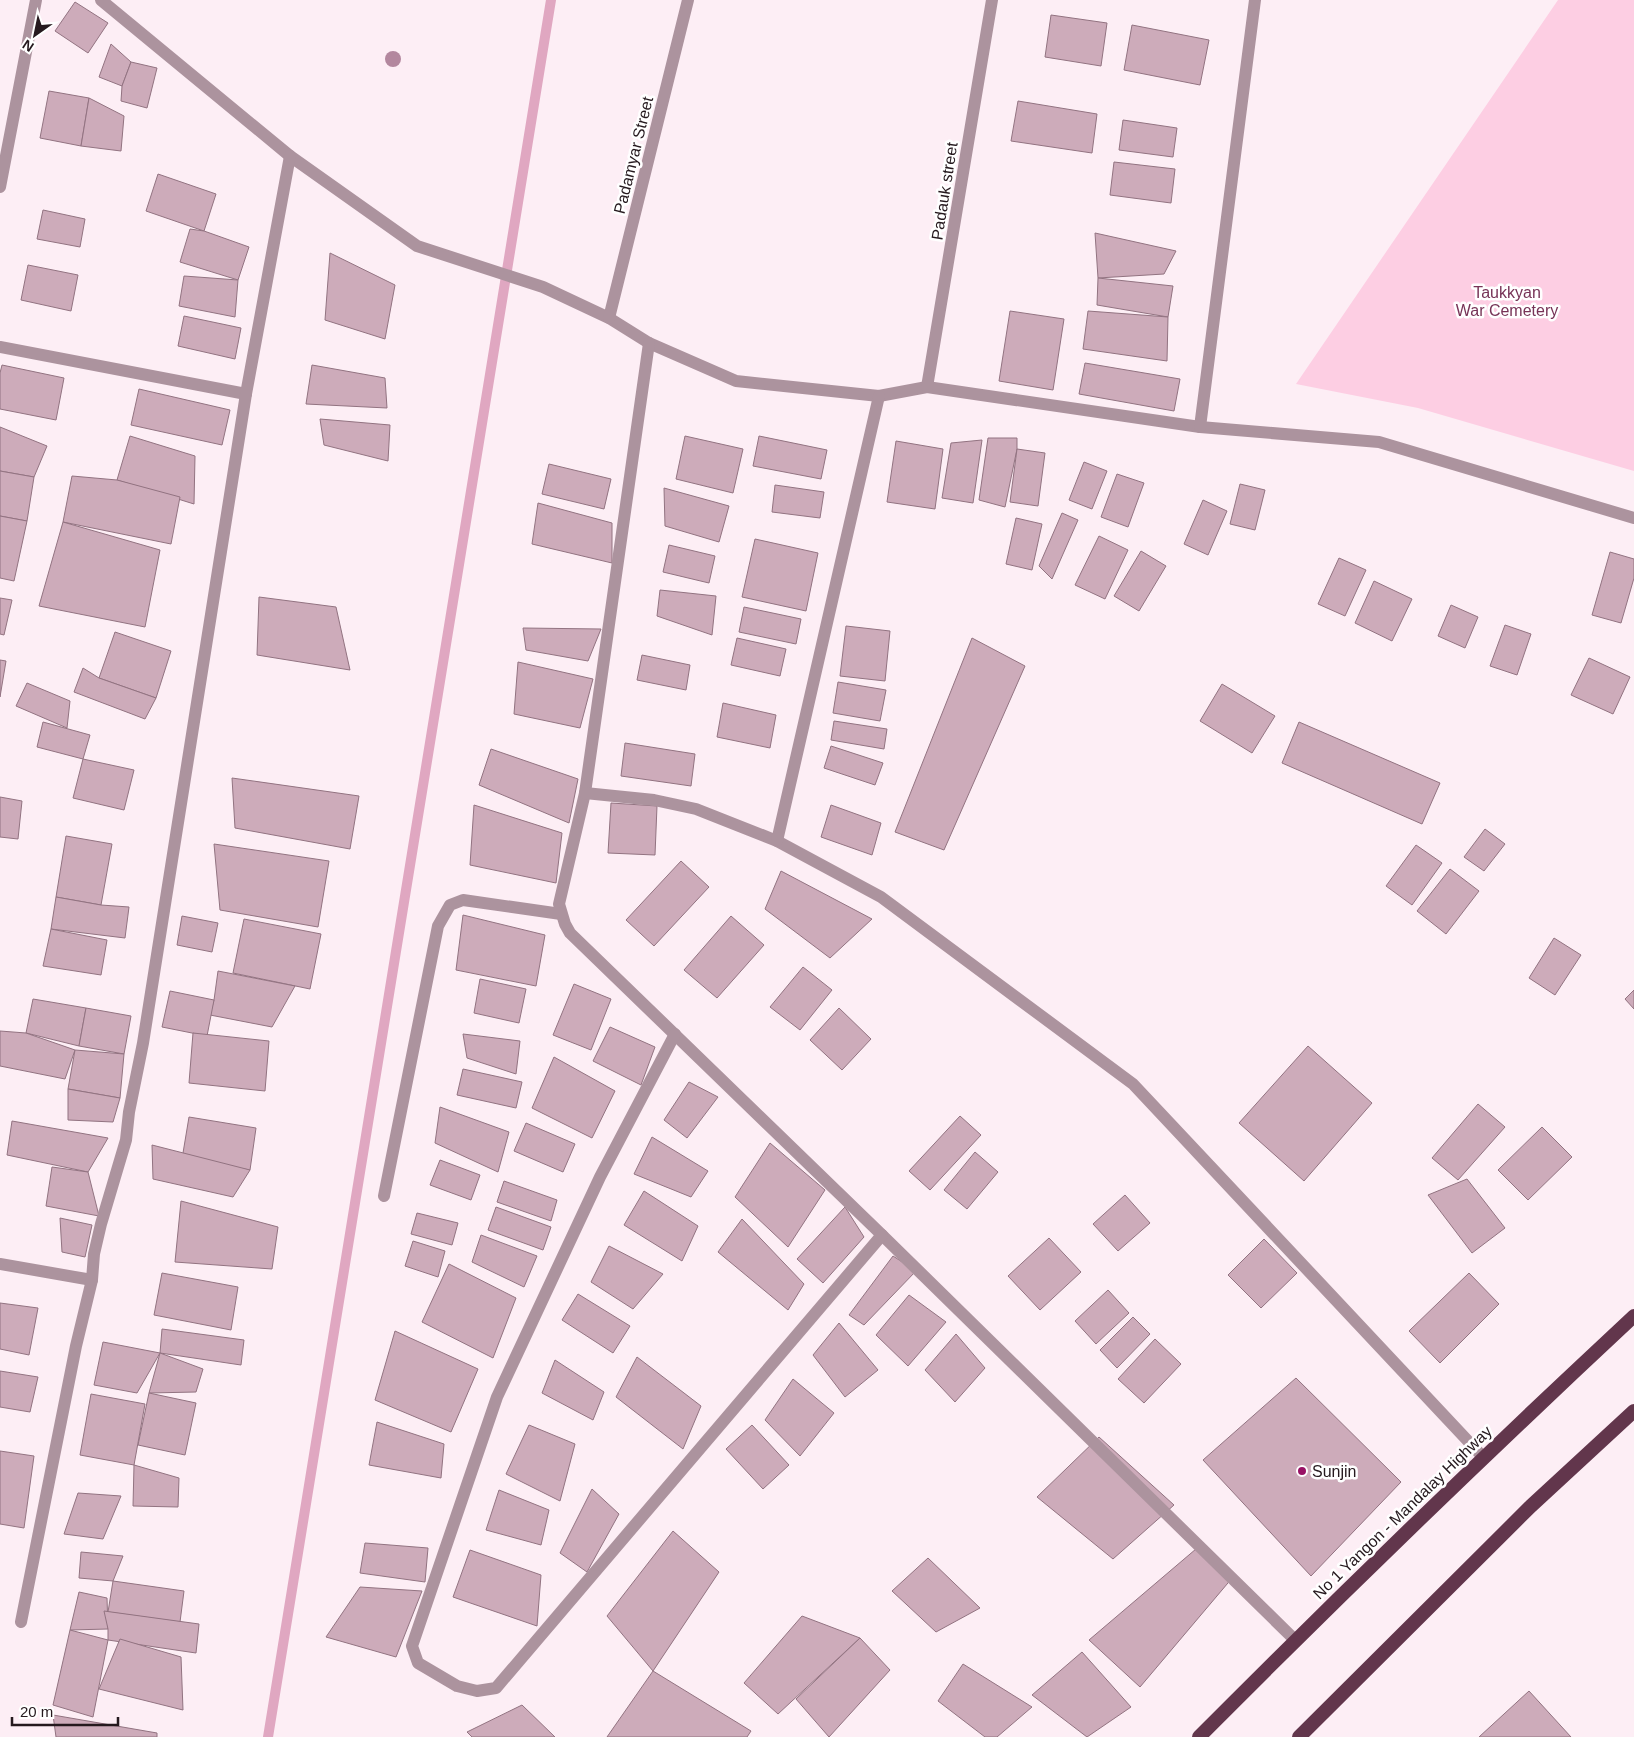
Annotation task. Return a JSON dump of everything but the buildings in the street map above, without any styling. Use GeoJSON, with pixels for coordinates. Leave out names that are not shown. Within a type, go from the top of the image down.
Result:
{"type":"FeatureCollection","features":[{"type":"Feature","properties":{"kind":"highway","name":"No 1 Yangon - Mandalay Highway"},"geometry":{"type":"LineString","coordinates":[[1199,1737],[1295,1640],[1483,1457],[1634,1316]]}},
{"type":"Feature","properties":{"kind":"highway"},"geometry":{"type":"LineString","coordinates":[[1299,1737],[1531,1506],[1634,1411]]}},
{"type":"Feature","properties":{"kind":"street"},"geometry":{"type":"LineString","coordinates":[[0,187],[36,0]]}},
{"type":"Feature","properties":{"kind":"street"},"geometry":{"type":"LineString","coordinates":[[102,0],[290,156],[417,246],[544,287],[609,318],[649,342],[736,381],[879,396],[928,387],[1200,426],[1379,442],[1634,518]]}},
{"type":"Feature","properties":{"kind":"street","name":"Padamyar Street"},"geometry":{"type":"LineString","coordinates":[[609,318],[688,0]]}},
{"type":"Feature","properties":{"kind":"street","name":"Padauk street"},"geometry":{"type":"LineString","coordinates":[[928,387],[992,0]]}},
{"type":"Feature","properties":{"kind":"street"},"geometry":{"type":"LineString","coordinates":[[1200,426],[1255,0]]}},
{"type":"Feature","properties":{"kind":"street"},"geometry":{"type":"LineString","coordinates":[[21,1622],[76,1346],[92,1280],[94,1254],[126,1140],[246,394],[290,156]]}},
{"type":"Feature","properties":{"kind":"street"},"geometry":{"type":"LineString","coordinates":[[649,342],[585,793],[559,904],[570,932],[1295,1640]]}},
{"type":"Feature","properties":{"kind":"street"},"geometry":{"type":"LineString","coordinates":[[0,347],[246,394]]}},
{"type":"Feature","properties":{"kind":"street"},"geometry":{"type":"LineString","coordinates":[[777,841],[879,396]]}},
{"type":"Feature","properties":{"kind":"street"},"geometry":{"type":"LineString","coordinates":[[585,793],[654,800],[696,809],[777,841],[881,897],[1132,1084],[1483,1457]]}},
{"type":"Feature","properties":{"kind":"street"},"geometry":{"type":"LineString","coordinates":[[384,1196],[438,926],[450,905],[463,900],[562,914]]}},
{"type":"Feature","properties":{"kind":"street"},"geometry":{"type":"LineString","coordinates":[[675,1034],[600,1177],[497,1397],[412,1646],[418,1663],[457,1686],[477,1691],[496,1688],[882,1235]]}},
{"type":"Feature","properties":{"kind":"street"},"geometry":{"type":"LineString","coordinates":[[0,1264],[92,1280]]}},
{"type":"Feature","properties":{"kind":"green space","name":"Taukkyan War Cemetery"},"geometry":{"type":"Polygon","coordinates":[[[1558,0],[1634,0],[1634,471],[1418,408],[1296,384],[1558,0]]]}},
{"type":"Feature","properties":{"kind":"waterway"},"geometry":{"type":"LineString","coordinates":[[268,1737],[551,0]]}},
{"type":"Feature","properties":{"kind":"place","name":"Sunjin"},"geometry":{"type":"Point","coordinates":[1302,1471]}}]}
